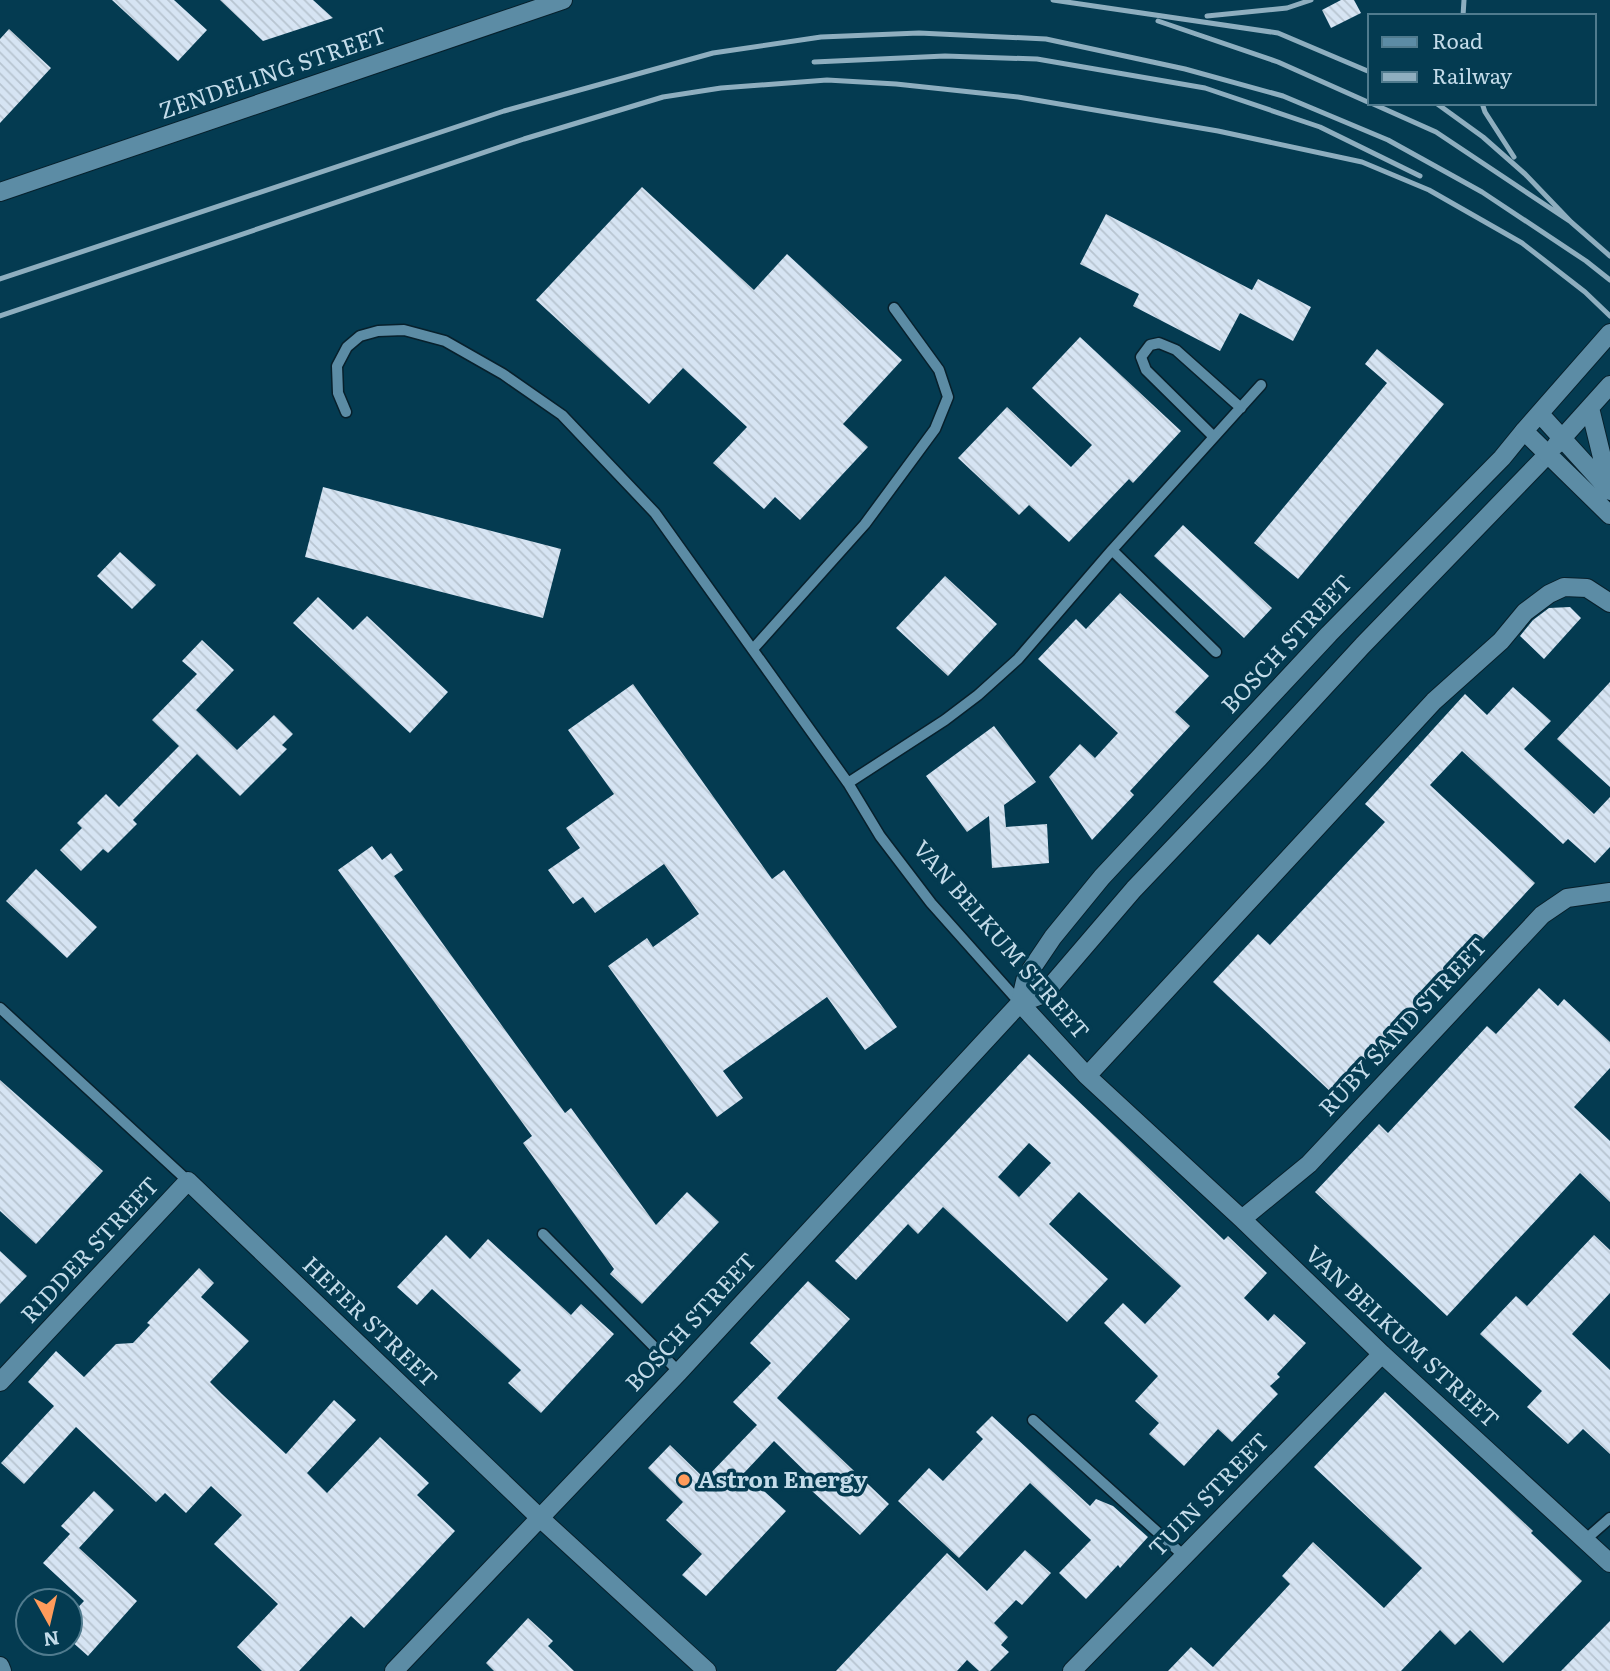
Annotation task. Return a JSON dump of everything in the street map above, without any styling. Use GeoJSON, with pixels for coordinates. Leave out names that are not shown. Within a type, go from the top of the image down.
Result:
{"type":"FeatureCollection","features":[{"type":"Feature","properties":{"kind":"street","name":"ZENDELING STREET"},"geometry":{"type":"LineString","coordinates":[[0,192],[563,0]]}},
{"type":"Feature","properties":{"kind":"street","name":"BOSCH STREET"},"geometry":{"type":"LineString","coordinates":[[1020,1003],[1026,977],[1053,937],[1102,877],[1329,634],[1502,458],[1604,340]]}},
{"type":"Feature","properties":{"kind":"street","name":"BOSCH STREET"},"geometry":{"type":"LineString","coordinates":[[394,1671],[679,1372],[1020,1003],[1044,994],[1134,889],[1363,645],[1548,454],[1610,385]]}},
{"type":"Feature","properties":{"kind":"street"},"geometry":{"type":"LineString","coordinates":[[1590,408],[1610,490]]}},
{"type":"Feature","properties":{"kind":"street"},"geometry":{"type":"LineString","coordinates":[[1540,414],[1610,490]]}},
{"type":"Feature","properties":{"kind":"street"},"geometry":{"type":"LineString","coordinates":[[1524,431],[1610,515]]}},
{"type":"Feature","properties":{"kind":"street"},"geometry":{"type":"LineString","coordinates":[[1087,1076],[1424,711],[1501,641],[1525,612],[1549,594],[1564,587],[1587,588],[1610,603]]}},
{"type":"Feature","properties":{"kind":"street","name":"RUBY SAND STREET"},"geometry":{"type":"LineString","coordinates":[[1242,1219],[1309,1164],[1542,915],[1567,898],[1610,892]]}},
{"type":"Feature","properties":{"kind":"street","name":"VAN BELKUM STREET"},"geometry":{"type":"LineString","coordinates":[[1020,1003],[1087,1076],[1242,1219],[1382,1354],[1610,1563]]}},
{"type":"Feature","properties":{"kind":"street","name":"RIDDER STREET"},"geometry":{"type":"LineString","coordinates":[[2,1377],[188,1181]]}},
{"type":"Feature","properties":{"kind":"street","name":"HEFER STREET"},"geometry":{"type":"LineString","coordinates":[[188,1181],[540,1518],[707,1671]]}},
{"type":"Feature","properties":{"kind":"street","name":"TUIN STREET"},"geometry":{"type":"LineString","coordinates":[[1072,1671],[1382,1354]]}},
{"type":"Feature","properties":{"kind":"street"},"geometry":{"type":"LineString","coordinates":[[0,1666],[2,1671]]}},
{"type":"Feature","properties":{"kind":"lane"},"geometry":{"type":"LineString","coordinates":[[753,649],[865,524],[935,429],[948,397],[939,370],[894,308]]}},
{"type":"Feature","properties":{"kind":"lane","name":"VAN BELKUM STREET"},"geometry":{"type":"LineString","coordinates":[[346,412],[338,393],[337,366],[347,347],[359,336],[378,331],[404,330],[445,341],[503,373],[562,415],[655,513],[848,783],[880,836],[931,903],[1020,1003]]}},
{"type":"Feature","properties":{"kind":"lane"},"geometry":{"type":"LineString","coordinates":[[1214,437],[1146,370],[1141,356],[1145,350],[1158,343],[1176,350],[1241,408]]}},
{"type":"Feature","properties":{"kind":"lane"},"geometry":{"type":"LineString","coordinates":[[848,783],[945,720],[1018,659],[1112,550],[1261,386]]}},
{"type":"Feature","properties":{"kind":"lane"},"geometry":{"type":"LineString","coordinates":[[1112,550],[1216,652]]}},
{"type":"Feature","properties":{"kind":"lane","name":"HEFER STREET"},"geometry":{"type":"LineString","coordinates":[[0,1008],[188,1181]]}},
{"type":"Feature","properties":{"kind":"lane"},"geometry":{"type":"LineString","coordinates":[[543,1234],[679,1372]]}},
{"type":"Feature","properties":{"kind":"lane"},"geometry":{"type":"LineString","coordinates":[[1033,1420],[1184,1556]]}},
{"type":"Feature","properties":{"kind":"lane"},"geometry":{"type":"LineString","coordinates":[[1585,1540],[1610,1518]]}},
{"type":"Feature","properties":{"kind":"building"},"geometry":{"type":"Polygon","coordinates":[[[112,0],[174,0],[207,30],[178,61],[112,0]]]}},
{"type":"Feature","properties":{"kind":"building"},"geometry":{"type":"Polygon","coordinates":[[[220,0],[313,0],[333,18],[263,41],[220,0]]]}},
{"type":"Feature","properties":{"kind":"building"},"geometry":{"type":"Polygon","coordinates":[[[1341,0],[1354,0],[1361,13],[1331,28],[1322,10],[1341,0]]]}},
{"type":"Feature","properties":{"kind":"building"},"geometry":{"type":"Polygon","coordinates":[[[9,29],[51,68],[0,123],[0,39],[9,29]]]}},
{"type":"Feature","properties":{"kind":"building"},"geometry":{"type":"Polygon","coordinates":[[[642,187],[754,290],[787,254],[902,360],[843,424],[868,447],[800,520],[775,497],[764,509],[713,463],[747,427],[683,368],[649,404],[536,300],[642,187]]]}},
{"type":"Feature","properties":{"kind":"building"},"geometry":{"type":"Polygon","coordinates":[[[1106,214],[1252,290],[1258,279],[1311,307],[1293,341],[1240,313],[1220,351],[1133,306],[1139,294],[1080,264],[1106,214]]]}},
{"type":"Feature","properties":{"kind":"building"},"geometry":{"type":"Polygon","coordinates":[[[1080,337],[1181,431],[1133,483],[1129,479],[1069,542],[1029,505],[1019,515],[958,458],[1007,407],[1071,467],[1092,445],[1032,388],[1080,337]]]}},
{"type":"Feature","properties":{"kind":"building"},"geometry":{"type":"Polygon","coordinates":[[[1377,349],[1444,404],[1298,579],[1254,543],[1387,383],[1365,364],[1377,349]]]}},
{"type":"Feature","properties":{"kind":"building"},"geometry":{"type":"Polygon","coordinates":[[[323,487],[561,549],[543,618],[305,557],[323,487]]]}},
{"type":"Feature","properties":{"kind":"building"},"geometry":{"type":"Polygon","coordinates":[[[1183,525],[1272,608],[1244,638],[1154,556],[1183,525]]]}},
{"type":"Feature","properties":{"kind":"building"},"geometry":{"type":"Polygon","coordinates":[[[120,552],[156,585],[132,609],[97,576],[120,552]]]}},
{"type":"Feature","properties":{"kind":"building"},"geometry":{"type":"Polygon","coordinates":[[[945,576],[997,624],[948,676],[896,628],[945,576]]]}},
{"type":"Feature","properties":{"kind":"building"},"geometry":{"type":"Polygon","coordinates":[[[1120,593],[1209,676],[1175,712],[1190,726],[1130,791],[1134,795],[1092,840],[1049,777],[1080,744],[1095,758],[1118,733],[1038,659],[1076,619],[1086,629],[1120,593]]]}},
{"type":"Feature","properties":{"kind":"building"},"geometry":{"type":"Polygon","coordinates":[[[318,597],[353,630],[367,616],[448,692],[410,733],[293,623],[318,597]]]}},
{"type":"Feature","properties":{"kind":"building"},"geometry":{"type":"Polygon","coordinates":[[[1570,607],[1581,618],[1544,659],[1520,636],[1533,620],[1549,608],[1570,607]]]}},
{"type":"Feature","properties":{"kind":"building"},"geometry":{"type":"Polygon","coordinates":[[[202,640],[234,670],[196,710],[237,750],[274,715],[293,734],[282,745],[287,749],[240,796],[197,754],[133,820],[137,824],[108,853],[103,849],[81,871],[60,850],[82,828],[77,823],[106,794],[119,807],[179,746],[152,720],[197,674],[182,661],[202,640]]]}},
{"type":"Feature","properties":{"kind":"building"},"geometry":{"type":"Polygon","coordinates":[[[1610,682],[1610,787],[1557,739],[1610,682]]]}},
{"type":"Feature","properties":{"kind":"building"},"geometry":{"type":"Polygon","coordinates":[[[633,684],[772,879],[784,870],[897,1027],[865,1050],[827,997],[723,1071],[743,1098],[717,1117],[608,966],[647,938],[653,947],[699,914],[664,864],[595,913],[583,897],[573,904],[548,870],[580,848],[566,828],[614,794],[568,730],[633,684]]]}},
{"type":"Feature","properties":{"kind":"building"},"geometry":{"type":"Polygon","coordinates":[[[1513,687],[1551,721],[1524,749],[1594,814],[1610,797],[1610,847],[1595,863],[1568,839],[1563,844],[1462,751],[1430,785],[1535,883],[1394,1035],[1391,1032],[1333,1094],[1213,982],[1258,934],[1270,945],[1385,822],[1365,804],[1465,694],[1487,715],[1513,687]]]}},
{"type":"Feature","properties":{"kind":"building"},"geometry":{"type":"Polygon","coordinates":[[[994,726],[1036,782],[1004,805],[1006,827],[1047,824],[1049,863],[992,868],[989,816],[967,832],[926,776],[994,726]]]}},
{"type":"Feature","properties":{"kind":"building"},"geometry":{"type":"Polygon","coordinates":[[[372,846],[382,860],[391,853],[403,870],[394,876],[565,1113],[571,1108],[656,1225],[687,1192],[719,1222],[642,1304],[610,1274],[614,1269],[523,1143],[532,1136],[338,870],[372,846]]]}},
{"type":"Feature","properties":{"kind":"building"},"geometry":{"type":"Polygon","coordinates":[[[36,869],[97,927],[67,958],[6,901],[36,869]]]}},
{"type":"Feature","properties":{"kind":"building"},"geometry":{"type":"Polygon","coordinates":[[[1539,988],[1558,1006],[1564,999],[1610,1042],[1610,1068],[1574,1107],[1610,1141],[1610,1202],[1580,1173],[1447,1316],[1315,1192],[1379,1124],[1388,1133],[1487,1026],[1496,1034],[1539,988]]]}},
{"type":"Feature","properties":{"kind":"building"},"geometry":{"type":"Polygon","coordinates":[[[1029,1054],[1224,1240],[1228,1236],[1267,1273],[1244,1298],[1268,1321],[1274,1314],[1306,1343],[1277,1374],[1280,1377],[1270,1386],[1278,1394],[1232,1442],[1218,1429],[1184,1466],[1149,1434],[1159,1423],[1135,1401],[1158,1376],[1104,1323],[1123,1303],[1145,1324],[1181,1286],[1079,1192],[1049,1224],[1108,1279],[1067,1322],[943,1207],[918,1234],[908,1224],[856,1280],[835,1261],[1029,1054]],[[1029,1143],[998,1177],[1019,1197],[1051,1163],[1029,1143]]]}},
{"type":"Feature","properties":{"kind":"building"},"geometry":{"type":"Polygon","coordinates":[[[0,1080],[103,1171],[36,1244],[0,1211],[0,1080]]]}},
{"type":"Feature","properties":{"kind":"building"},"geometry":{"type":"Polygon","coordinates":[[[446,1235],[470,1259],[488,1239],[571,1315],[581,1304],[614,1334],[541,1413],[508,1383],[521,1370],[432,1289],[417,1305],[397,1287],[446,1235]]]}},
{"type":"Feature","properties":{"kind":"building"},"geometry":{"type":"Polygon","coordinates":[[[1594,1235],[1610,1250],[1610,1293],[1572,1334],[1610,1370],[1610,1454],[1583,1429],[1568,1444],[1527,1407],[1542,1391],[1480,1334],[1516,1296],[1527,1306],[1594,1235]]]}},
{"type":"Feature","properties":{"kind":"building"},"geometry":{"type":"Polygon","coordinates":[[[0,1251],[27,1276],[0,1304],[0,1251]]]}},
{"type":"Feature","properties":{"kind":"building"},"geometry":{"type":"Polygon","coordinates":[[[199,1268],[214,1283],[201,1297],[249,1341],[210,1382],[286,1454],[334,1400],[356,1420],[307,1473],[327,1493],[380,1437],[429,1483],[417,1495],[455,1531],[364,1628],[351,1616],[299,1671],[262,1671],[237,1647],[278,1604],[214,1544],[242,1515],[211,1486],[186,1513],[165,1493],[156,1502],[76,1427],[24,1484],[1,1463],[54,1406],[28,1382],[56,1351],[84,1377],[116,1344],[133,1343],[150,1325],[147,1323],[199,1268]]]}},
{"type":"Feature","properties":{"kind":"building"},"geometry":{"type":"Polygon","coordinates":[[[808,1281],[850,1319],[777,1398],[889,1504],[860,1535],[812,1491],[818,1484],[774,1441],[744,1473],[786,1511],[706,1596],[682,1575],[702,1554],[666,1520],[683,1502],[648,1468],[670,1445],[705,1479],[757,1425],[733,1402],[771,1363],[750,1343],[808,1281]]]}},
{"type":"Feature","properties":{"kind":"building"},"geometry":{"type":"Polygon","coordinates":[[[1385,1392],[1533,1531],[1531,1533],[1582,1581],[1503,1663],[1470,1630],[1455,1645],[1440,1630],[1401,1671],[1168,1671],[1191,1647],[1213,1667],[1290,1584],[1282,1576],[1313,1542],[1384,1608],[1422,1568],[1314,1467],[1385,1392]]]}},
{"type":"Feature","properties":{"kind":"building"},"geometry":{"type":"Polygon","coordinates":[[[992,1416],[1090,1506],[1096,1499],[1113,1506],[1148,1537],[1120,1568],[1118,1565],[1086,1599],[1059,1573],[1091,1540],[1030,1483],[959,1558],[898,1501],[929,1468],[943,1481],[983,1439],[976,1432],[992,1416]]]}},
{"type":"Feature","properties":{"kind":"building"},"geometry":{"type":"Polygon","coordinates":[[[94,1491],[114,1510],[79,1548],[137,1601],[88,1656],[84,1652],[84,1587],[69,1587],[43,1563],[70,1534],[61,1526],[94,1491]]]}},
{"type":"Feature","properties":{"kind":"building"},"geometry":{"type":"Polygon","coordinates":[[[1025,1550],[1051,1573],[1022,1605],[1016,1600],[994,1623],[1008,1637],[1001,1645],[1009,1652],[990,1671],[979,1671],[967,1660],[957,1671],[836,1671],[947,1553],[987,1591],[1025,1550]]]}},
{"type":"Feature","properties":{"kind":"building"},"geometry":{"type":"Polygon","coordinates":[[[528,1618],[553,1641],[548,1646],[574,1671],[494,1671],[486,1663],[528,1618]]]}},
{"type":"Feature","properties":{"kind":"building"},"geometry":{"type":"Polygon","coordinates":[[[1610,1621],[1610,1671],[1561,1671],[1610,1621]]]}},
{"type":"Feature","properties":{"kind":"railway"},"geometry":{"type":"LineString","coordinates":[[1053,0],[1278,33],[1368,71]]}},
{"type":"Feature","properties":{"kind":"railway"},"geometry":{"type":"LineString","coordinates":[[1207,16],[1287,8],[1311,0]]}},
{"type":"Feature","properties":{"kind":"railway"},"geometry":{"type":"LineString","coordinates":[[1463,14],[1464,0]]}},
{"type":"Feature","properties":{"kind":"railway"},"geometry":{"type":"LineString","coordinates":[[1158,21],[1278,62],[1368,102]]}},
{"type":"Feature","properties":{"kind":"railway"},"geometry":{"type":"LineString","coordinates":[[0,279],[504,111],[713,53],[821,37],[919,33],[1046,39],[1185,69],[1283,96],[1388,140],[1482,192],[1610,280]]}},
{"type":"Feature","properties":{"kind":"railway"},"geometry":{"type":"LineString","coordinates":[[814,62],[945,56],[1037,59],[1205,88],[1320,127],[1420,176]]}},
{"type":"Feature","properties":{"kind":"railway"},"geometry":{"type":"LineString","coordinates":[[0,316],[524,139],[663,97],[721,88],[827,80],[896,84],[1018,97],[1218,131],[1362,162],[1429,190],[1522,243],[1585,292],[1610,316]]}},
{"type":"Feature","properties":{"kind":"railway"},"geometry":{"type":"LineString","coordinates":[[1375,105],[1436,132],[1571,222]]}},
{"type":"Feature","properties":{"kind":"railway"},"geometry":{"type":"LineString","coordinates":[[1439,105],[1483,137],[1525,174],[1571,222],[1610,256]]}},
{"type":"Feature","properties":{"kind":"railway"},"geometry":{"type":"LineString","coordinates":[[1483,105],[1514,157]]}},
{"type":"Feature","properties":{"kind":"place","name":"Astron Energy"},"geometry":{"type":"Point","coordinates":[684,1480]}}]}
